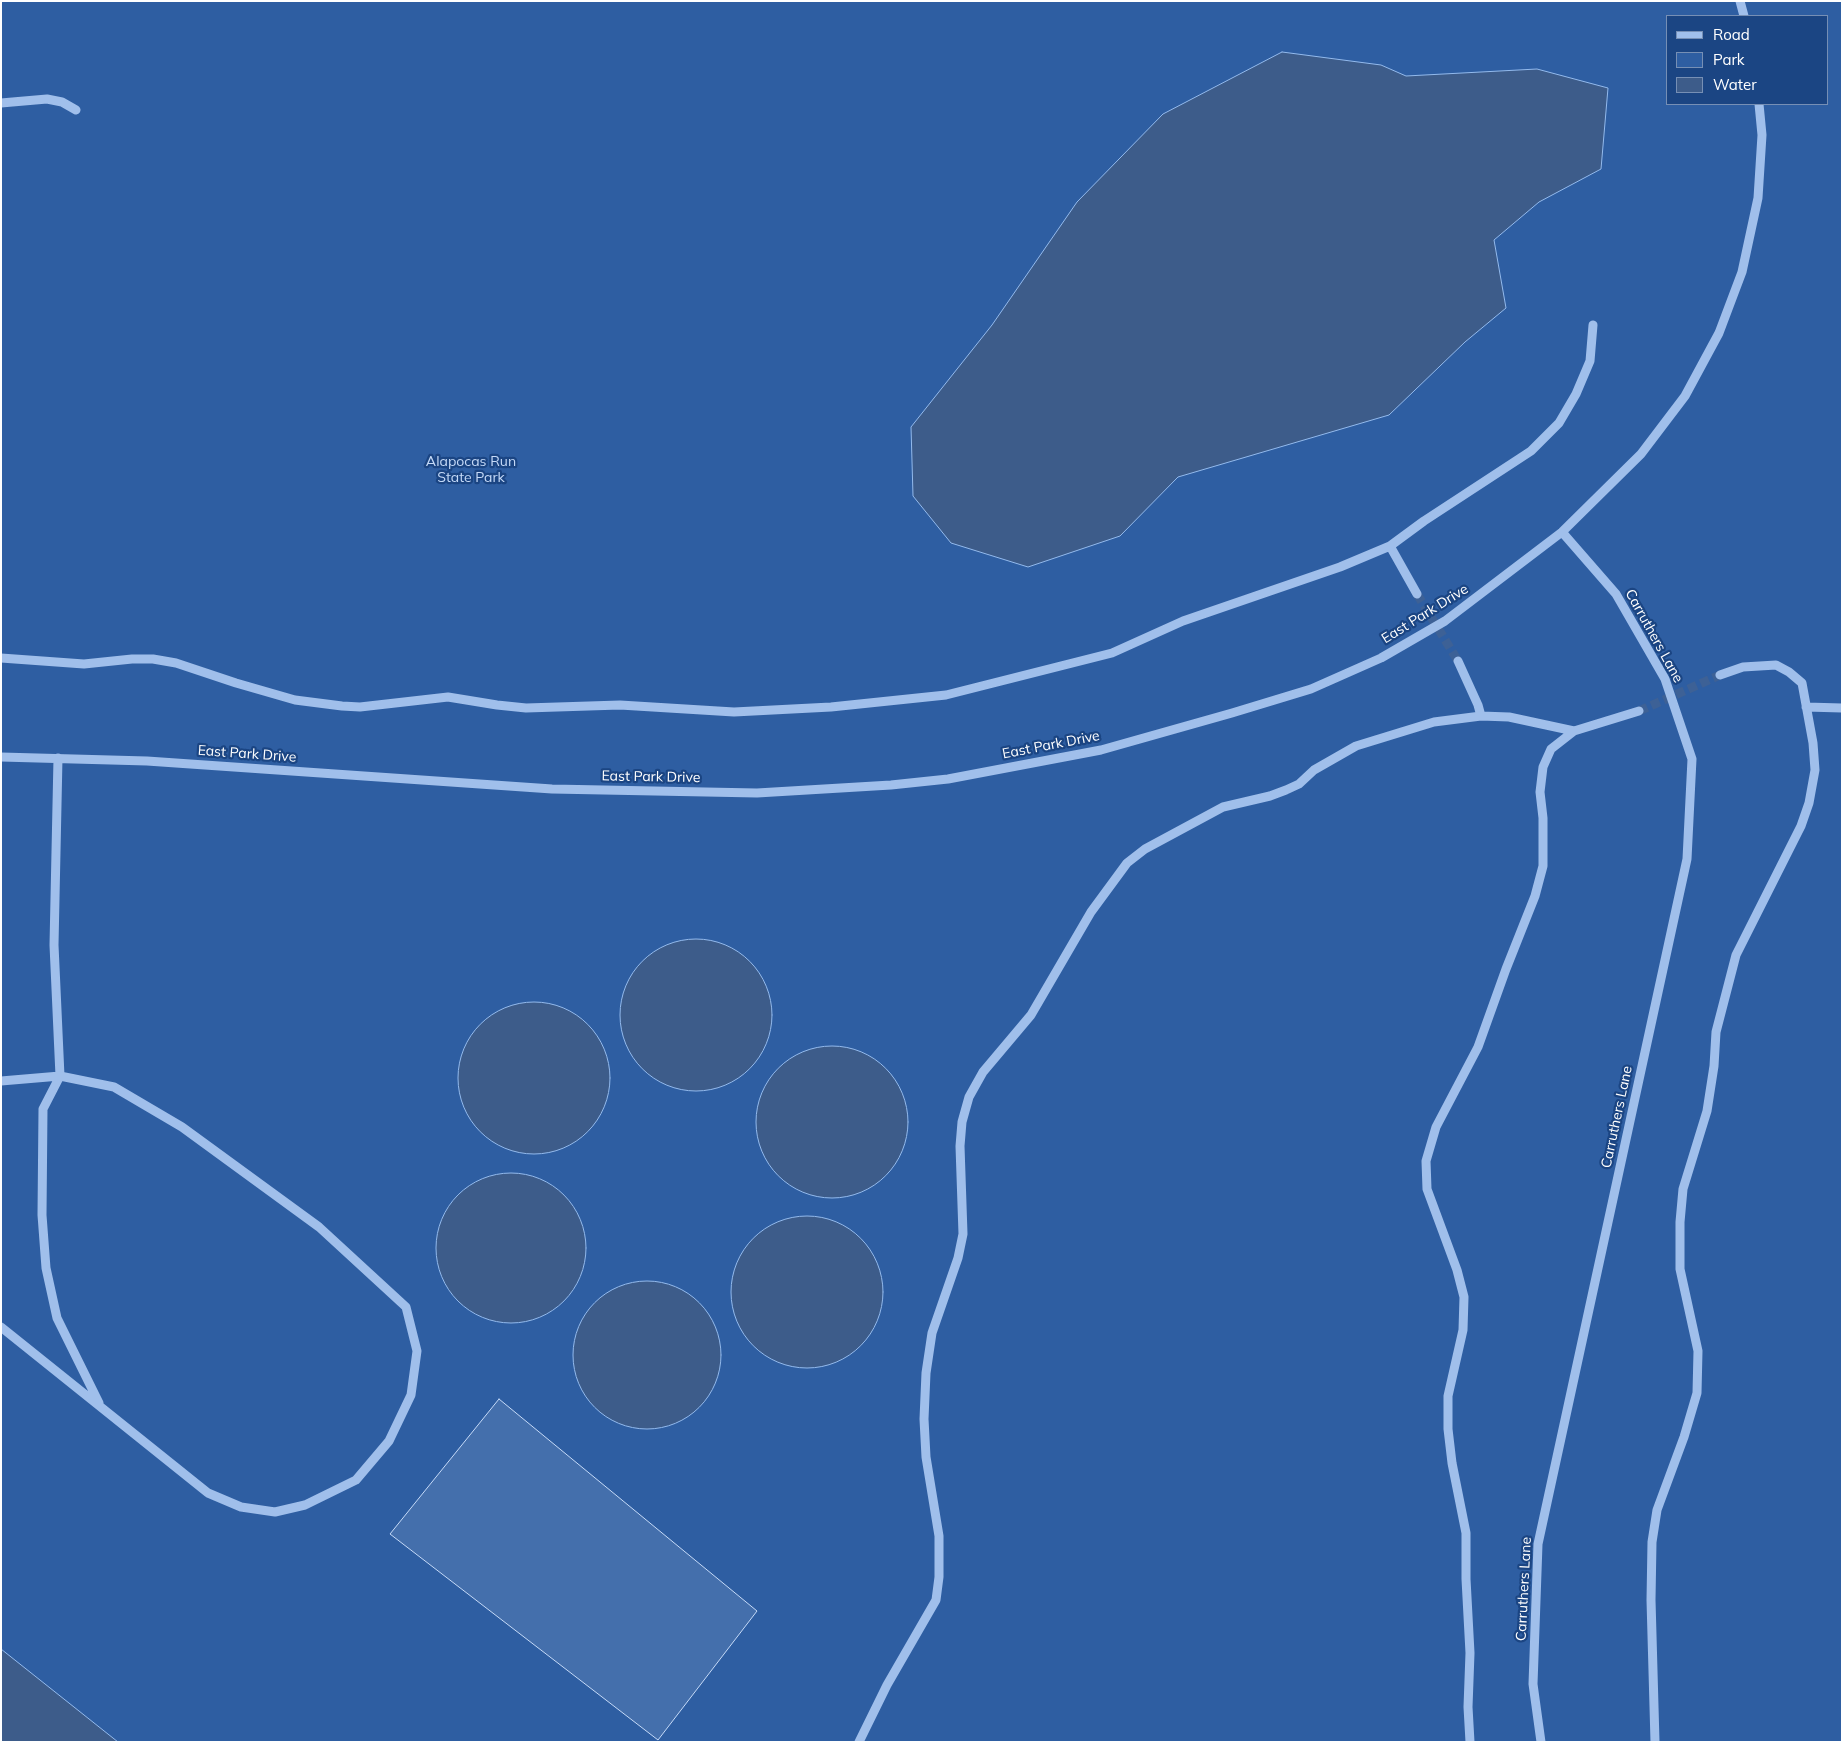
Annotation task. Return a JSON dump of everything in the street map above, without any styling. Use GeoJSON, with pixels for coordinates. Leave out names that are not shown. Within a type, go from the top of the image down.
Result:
{"type":"FeatureCollection","features":[{"type":"Feature","properties":{"kind":"street"},"geometry":{"type":"LineString","coordinates":[[1740,1],[1744,15]]}},
{"type":"Feature","properties":{"kind":"street"},"geometry":{"type":"LineString","coordinates":[[1,103],[47,99],[62,102],[76,110]]}},
{"type":"Feature","properties":{"kind":"street","name":"East Park Drive"},"geometry":{"type":"LineString","coordinates":[[1,757],[147,761],[552,789],[758,793],[891,785],[948,779],[1101,750],[1232,714],[1312,689],[1381,658],[1444,621],[1562,532],[1641,454],[1685,396],[1720,333],[1742,272],[1758,198],[1762,135],[1760,105]]}},
{"type":"Feature","properties":{"kind":"street"},"geometry":{"type":"LineString","coordinates":[[1,658],[84,664],[132,659],[153,659],[176,663],[295,700],[360,707],[448,697],[526,708],[620,705],[734,712],[831,707],[946,695],[1112,652],[1183,622],[1340,567],[1390,546],[1424,521],[1530,451],[1559,423],[1576,394],[1590,360],[1593,326]]}},
{"type":"Feature","properties":{"kind":"street","name":"Carruthers Lane"},"geometry":{"type":"LineString","coordinates":[[1541,1742],[1533,1684],[1538,1544],[1687,860],[1692,759],[1665,679],[1616,594],[1562,532]]}},
{"type":"Feature","properties":{"kind":"street"},"geometry":{"type":"LineString","coordinates":[[1390,546],[1417,594]]}},
{"type":"Feature","properties":{"kind":"street"},"geometry":{"type":"LineString","coordinates":[[1458,661],[1481,716]]}},
{"type":"Feature","properties":{"kind":"street"},"geometry":{"type":"LineString","coordinates":[[1655,1742],[1651,1600],[1652,1542],[1656,1510],[1692,1411],[1697,1393],[1698,1375],[1698,1352],[1680,1269],[1680,1222],[1683,1189],[1707,1111],[1714,1066],[1716,1032],[1736,956],[1797,833],[1809,802],[1815,770],[1813,743],[1802,683],[1789,672],[1776,665],[1742,668],[1720,675]]}},
{"type":"Feature","properties":{"kind":"street"},"geometry":{"type":"LineString","coordinates":[[1806,707],[1842,708]]}},
{"type":"Feature","properties":{"kind":"street"},"geometry":{"type":"LineString","coordinates":[[1470,1742],[1468,1707],[1470,1653],[1466,1579],[1466,1532],[1452,1463],[1448,1428],[1448,1396],[1463,1330],[1464,1297],[1457,1270],[1427,1189],[1426,1161],[1436,1127],[1478,1047],[1535,896],[1542,866],[1540,792],[1542,768],[1551,748],[1574,731],[1639,711]]}},
{"type":"Feature","properties":{"kind":"street"},"geometry":{"type":"LineString","coordinates":[[859,1742],[887,1685],[936,1600],[939,1577],[939,1536],[926,1447],[924,1419],[926,1373],[932,1332],[958,1258],[963,1234],[960,1146],[962,1122],[969,1097],[983,1072],[1031,1015],[1092,912],[1127,863],[1145,849],[1223,807],[1270,796],[1299,784],[1314,770],[1356,746],[1434,722],[1481,716],[1509,718],[1574,731]]}},
{"type":"Feature","properties":{"kind":"street"},"geometry":{"type":"LineString","coordinates":[[58,758],[54,945],[60,1076],[43,1110],[42,1215],[46,1268],[57,1318],[101,1407]]}},
{"type":"Feature","properties":{"kind":"street"},"geometry":{"type":"LineString","coordinates":[[1,1081],[60,1076],[114,1086],[182,1127],[319,1227],[406,1307],[417,1351],[411,1395],[389,1441],[356,1480],[305,1505],[275,1512],[241,1507],[208,1493],[1,1327]]}},
{"type":"Feature","properties":{"kind":"green space","name":"Alapocas Run State Park"},"geometry":{"type":"Polygon","coordinates":[[[1,1],[1842,1],[1842,1742],[1,1742],[1,1]]]}},
{"type":"Feature","properties":{"kind":"water"},"geometry":{"type":"Polygon","coordinates":[[[1282,52],[1381,65],[1406,76],[1537,69],[1608,88],[1601,169],[1539,202],[1494,240],[1506,308],[1465,342],[1389,415],[1178,477],[1120,536],[1028,567],[951,543],[913,496],[911,427],[992,325],[1077,202],[1163,114],[1282,52]]]}},
{"type":"Feature","properties":{"kind":"water"},"geometry":{"type":"Polygon","coordinates":[[[696,939],[725,945],[750,961],[766,986],[772,1015],[766,1044],[750,1069],[725,1085],[696,1091],[667,1085],[642,1069],[626,1044],[620,1015],[626,986],[642,961],[667,945],[696,939]]]}},
{"type":"Feature","properties":{"kind":"water"},"geometry":{"type":"Polygon","coordinates":[[[534,1002],[549,1003],[563,1008],[588,1024],[604,1049],[609,1063],[609,1093],[604,1107],[588,1132],[563,1148],[549,1153],[534,1154],[519,1153],[505,1148],[480,1132],[464,1107],[459,1093],[458,1078],[459,1063],[464,1049],[480,1024],[505,1008],[519,1003],[534,1002]]]}},
{"type":"Feature","properties":{"kind":"water"},"geometry":{"type":"Polygon","coordinates":[[[832,1046],[847,1047],[861,1052],[886,1068],[902,1093],[907,1107],[907,1137],[902,1151],[886,1176],[861,1192],[847,1197],[832,1198],[817,1197],[803,1192],[778,1176],[762,1151],[757,1137],[756,1122],[757,1107],[762,1093],[778,1068],[803,1052],[817,1047],[832,1046]]]}},
{"type":"Feature","properties":{"kind":"water"},"geometry":{"type":"Polygon","coordinates":[[[511,1173],[526,1174],[540,1179],[564,1195],[580,1219],[585,1233],[585,1263],[580,1277],[564,1301],[540,1317],[526,1322],[511,1323],[496,1322],[482,1317],[458,1301],[442,1277],[437,1263],[436,1248],[437,1233],[442,1219],[458,1195],[482,1179],[496,1174],[511,1173]]]}},
{"type":"Feature","properties":{"kind":"water"},"geometry":{"type":"Polygon","coordinates":[[[807,1216],[836,1222],[861,1238],[877,1263],[883,1292],[877,1321],[861,1346],[836,1362],[807,1368],[778,1362],[753,1346],[737,1321],[731,1292],[737,1263],[753,1238],[778,1222],[807,1216]]]}},
{"type":"Feature","properties":{"kind":"water"},"geometry":{"type":"Polygon","coordinates":[[[647,1281],[661,1282],[675,1287],[688,1293],[699,1303],[709,1314],[715,1327],[720,1341],[720,1369],[715,1383],[709,1396],[699,1407],[688,1417],[675,1423],[661,1428],[647,1429],[633,1428],[619,1423],[606,1417],[595,1407],[585,1396],[579,1383],[574,1369],[573,1355],[574,1341],[579,1327],[585,1314],[595,1303],[606,1293],[619,1287],[633,1282],[647,1281]]]}},
{"type":"Feature","properties":{"kind":"water"},"geometry":{"type":"Polygon","coordinates":[[[1,1649],[118,1742],[1,1742],[1,1649]]]}},
{"type":"Feature","properties":{"kind":"building"},"geometry":{"type":"Polygon","coordinates":[[[499,1399],[757,1611],[658,1740],[390,1534],[499,1399]]]}},
{"type":"Feature","properties":{"kind":"tunnel"},"geometry":{"type":"LineString","coordinates":[[1417,594],[1458,661]]}},
{"type":"Feature","properties":{"kind":"tunnel"},"geometry":{"type":"LineString","coordinates":[[1639,711],[1720,675]]}}]}
